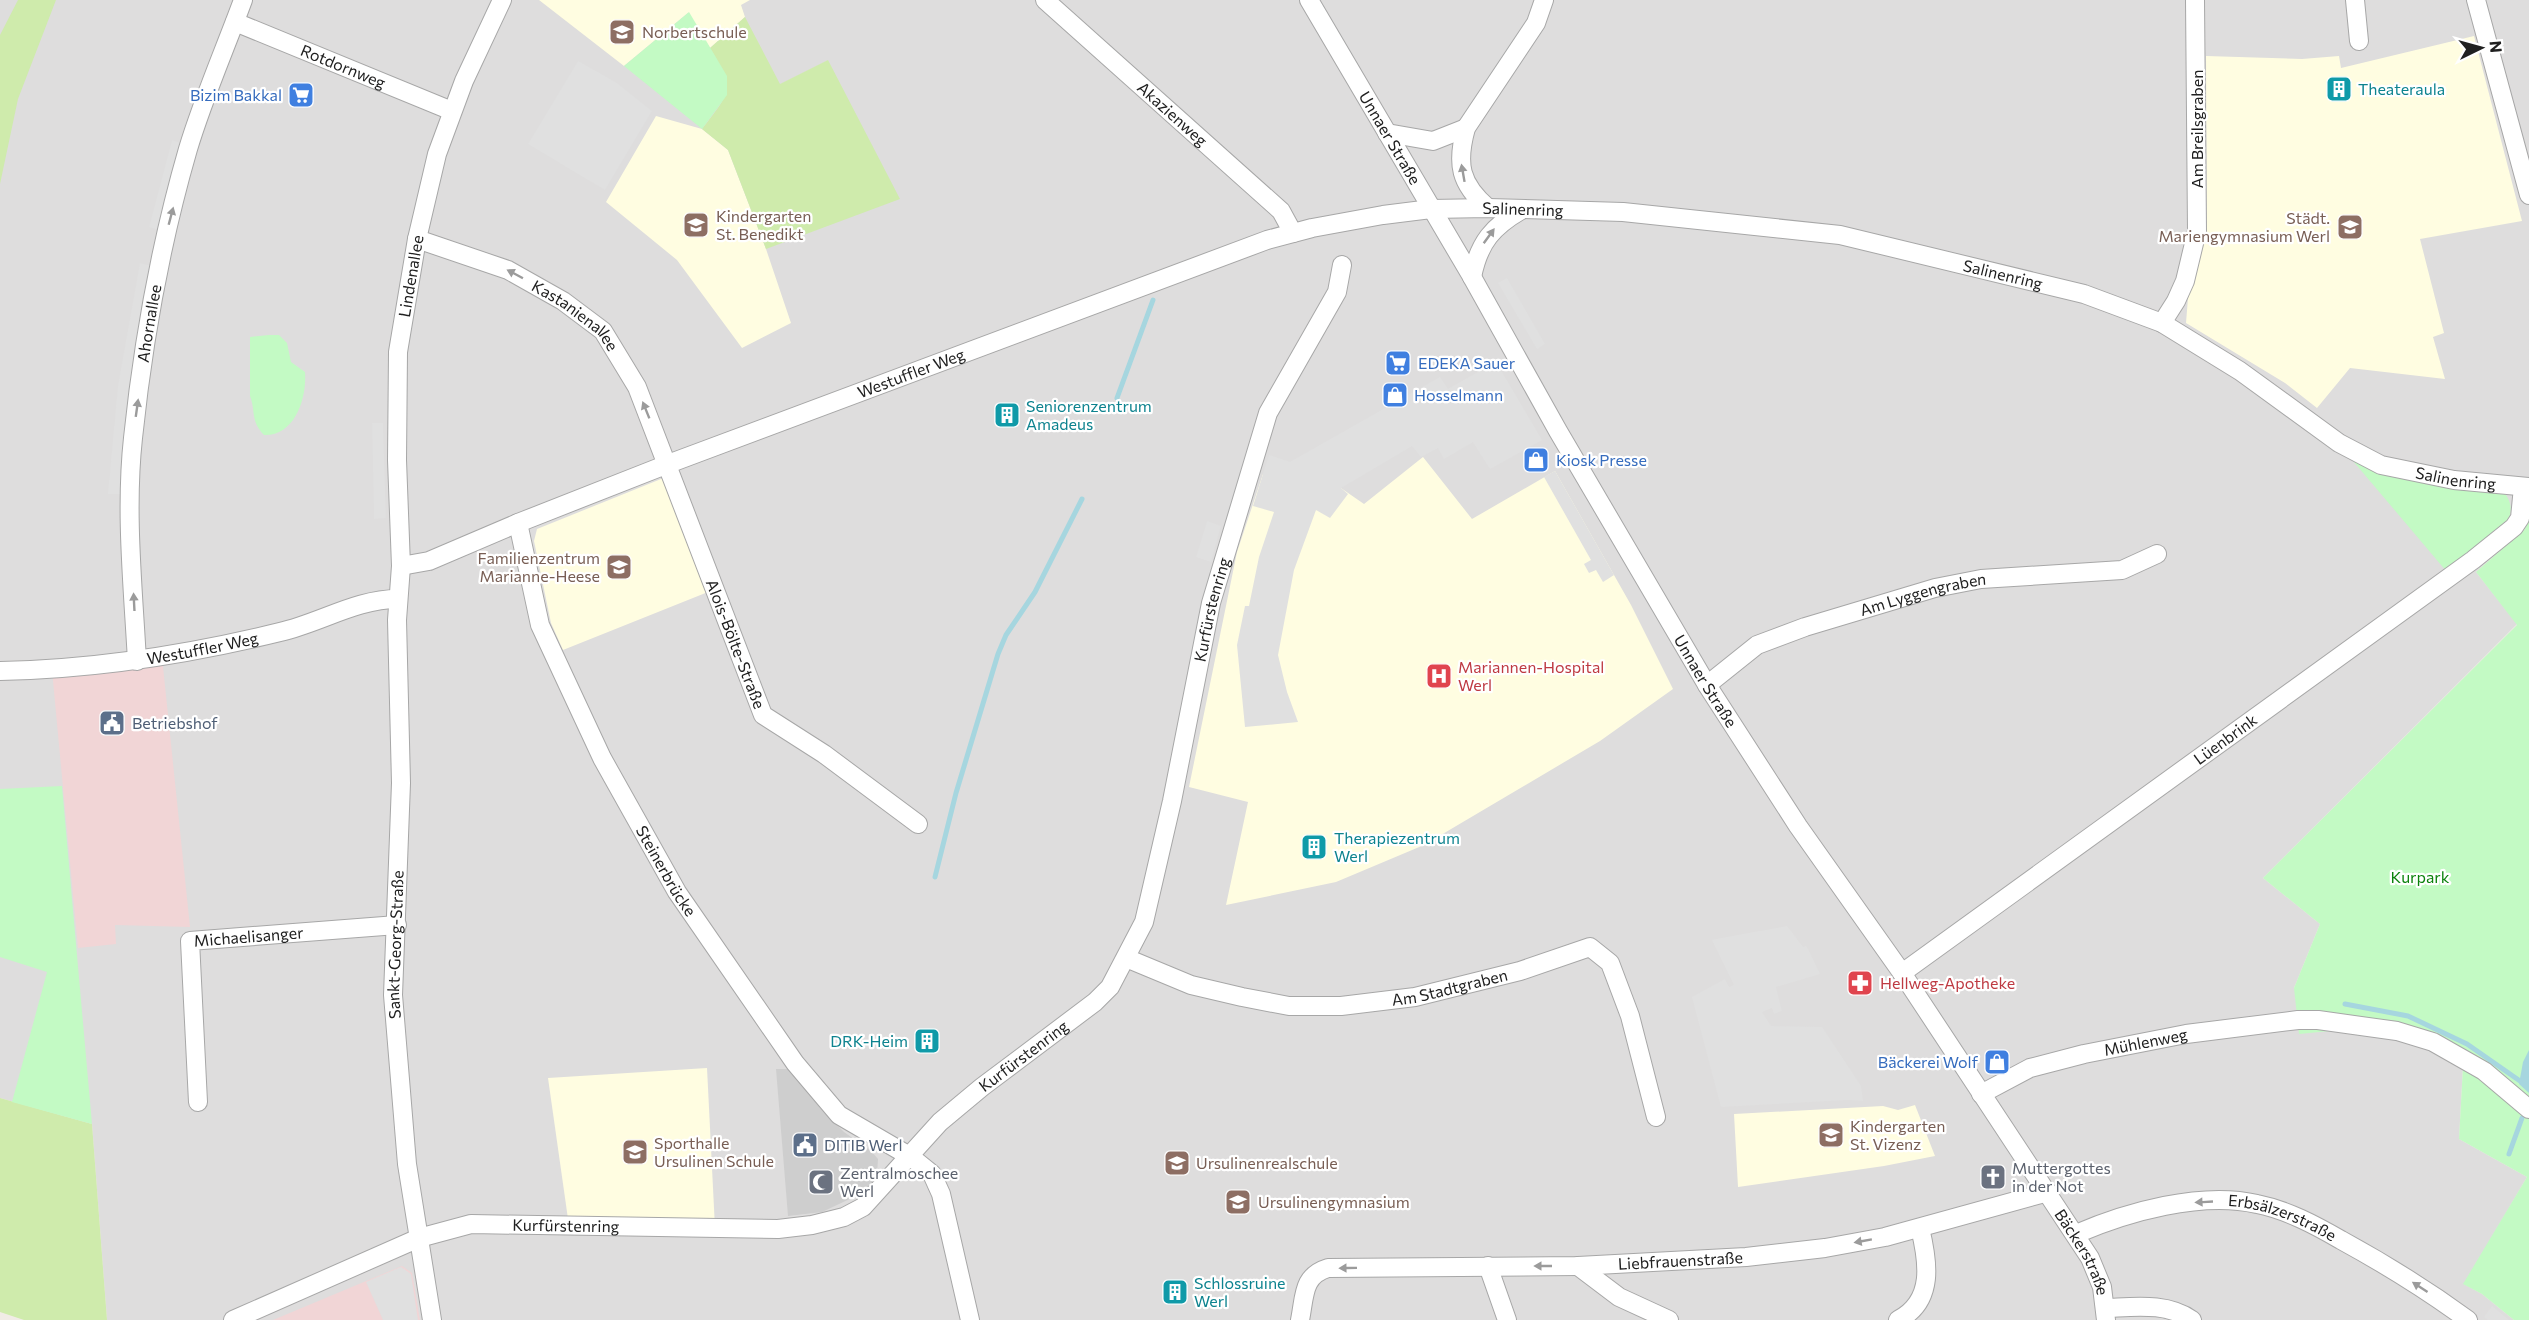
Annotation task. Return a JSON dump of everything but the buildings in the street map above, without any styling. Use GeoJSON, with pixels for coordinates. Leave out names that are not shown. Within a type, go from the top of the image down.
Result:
{"type":"FeatureCollection","features":[{"type":"Feature","properties":{"kind":"street","name":"Ahornallee"},"geometry":{"type":"LineString","coordinates":[[137,661],[130,513],[132,440],[146,347],[165,237],[189,148],[243,0]]}},
{"type":"Feature","properties":{"kind":"street","name":"Lindenallee"},"geometry":{"type":"LineString","coordinates":[[401,567],[397,460],[398,352],[417,239],[437,154],[452,111],[502,0]]}},
{"type":"Feature","properties":{"kind":"street","name":"Akazienweg"},"geometry":{"type":"LineString","coordinates":[[1045,0],[1281,212],[1293,233]]}},
{"type":"Feature","properties":{"kind":"street","name":"Unnaer Straße"},"geometry":{"type":"LineString","coordinates":[[1309,0],[1707,685],[1798,826],[1902,974],[1964,1070]]}},
{"type":"Feature","properties":{"kind":"street"},"geometry":{"type":"LineString","coordinates":[[1488,208],[1474,196],[1464,181],[1462,152],[1466,128],[1536,22],[1544,0]]}},
{"type":"Feature","properties":{"kind":"street","name":"Am Breilsgraben"},"geometry":{"type":"LineString","coordinates":[[2162,323],[2186,281],[2198,231],[2195,0]]}},
{"type":"Feature","properties":{"kind":"street"},"geometry":{"type":"LineString","coordinates":[[2355,0],[2359,41]]}},
{"type":"Feature","properties":{"kind":"street"},"geometry":{"type":"LineString","coordinates":[[2476,0],[2529,195]]}},
{"type":"Feature","properties":{"kind":"street","name":"Rotdornweg"},"geometry":{"type":"LineString","coordinates":[[235,22],[452,111]]}},
{"type":"Feature","properties":{"kind":"street"},"geometry":{"type":"LineString","coordinates":[[1387,133],[1433,141],[1466,128]]}},
{"type":"Feature","properties":{"kind":"street","name":"Salinenring"},"geometry":{"type":"LineString","coordinates":[[1431,209],[1488,208],[1623,212],[1840,235],[2084,294],[2162,323],[2240,371],[2339,443],[2381,465],[2454,480],[2526,487]]}},
{"type":"Feature","properties":{"kind":"street","name":"Westuffler Weg"},"geometry":{"type":"LineString","coordinates":[[401,567],[429,561],[518,523],[901,375],[1293,233],[1383,215],[1431,209]]}},
{"type":"Feature","properties":{"kind":"street"},"geometry":{"type":"LineString","coordinates":[[1472,277],[1482,246],[1495,228],[1523,209]]}},
{"type":"Feature","properties":{"kind":"street","name":"Kastanienallee"},"geometry":{"type":"LineString","coordinates":[[417,239],[508,270],[563,301],[603,331],[637,387],[668,464]]}},
{"type":"Feature","properties":{"kind":"street","name":"Kurfürstenring"},"geometry":{"type":"LineString","coordinates":[[233,1320],[419,1238],[471,1224],[778,1228],[812,1225],[844,1217],[863,1207],[911,1157],[940,1122],[982,1087],[1095,1002],[1110,987],[1144,922],[1172,801],[1211,603],[1268,413],[1337,292],[1342,265]]}},
{"type":"Feature","properties":{"kind":"street","name":"Alois-Bölte-Straße"},"geometry":{"type":"LineString","coordinates":[[668,464],[763,715],[824,754],[918,824]]}},
{"type":"Feature","properties":{"kind":"street","name":"Lüenbrink"},"geometry":{"type":"LineString","coordinates":[[1902,974],[2448,579],[2514,527],[2520,518],[2526,487]]}},
{"type":"Feature","properties":{"kind":"street","name":"Steinerbrücke"},"geometry":{"type":"LineString","coordinates":[[518,523],[540,625],[602,758],[677,892],[795,1062],[839,1115],[911,1157],[932,1174],[941,1194],[970,1320]]}},
{"type":"Feature","properties":{"kind":"street","name":"Am Lyggengraben"},"geometry":{"type":"LineString","coordinates":[[1707,685],[1757,645],[1805,627],[1935,588],[1981,579],[2121,570],[2157,554]]}},
{"type":"Feature","properties":{"kind":"street","name":"Sankt-Georg-Straße"},"geometry":{"type":"LineString","coordinates":[[401,567],[397,620],[401,783],[393,995],[407,1164],[432,1320]]}},
{"type":"Feature","properties":{"kind":"street","name":"Westuffler Weg"},"geometry":{"type":"LineString","coordinates":[[0,671],[52,670],[170,657],[284,632],[366,602],[398,599]]}},
{"type":"Feature","properties":{"kind":"street","name":"Michaelisanger"},"geometry":{"type":"LineString","coordinates":[[198,1102],[190,941],[397,925]]}},
{"type":"Feature","properties":{"kind":"street","name":"Am Stadtgraben"},"geometry":{"type":"LineString","coordinates":[[1126,958],[1191,985],[1242,997],[1289,1006],[1341,1006],[1415,996],[1520,971],[1590,947],[1610,963],[1630,1016],[1656,1117]]}},
{"type":"Feature","properties":{"kind":"street","name":"Mühlenweg"},"geometry":{"type":"LineString","coordinates":[[1981,1094],[2030,1068],[2084,1054],[2186,1034],[2298,1020],[2318,1020],[2397,1031],[2433,1042],[2484,1071],[2529,1109]]}},
{"type":"Feature","properties":{"kind":"street","name":"Bäckerstraße"},"geometry":{"type":"LineString","coordinates":[[1964,1070],[2048,1192],[2090,1258],[2102,1287],[2105,1314]]}},
{"type":"Feature","properties":{"kind":"street","name":"Liebfrauenstraße"},"geometry":{"type":"LineString","coordinates":[[1300,1320],[1308,1280],[1317,1271],[1328,1268],[1578,1266],[1746,1257],[1825,1248],[1885,1237],[2048,1192]]}},
{"type":"Feature","properties":{"kind":"street","name":"Erbsälzerstraße"},"geometry":{"type":"LineString","coordinates":[[2076,1234],[2111,1219],[2189,1203],[2224,1201],[2257,1203],[2288,1213],[2383,1262],[2468,1320]]}},
{"type":"Feature","properties":{"kind":"street"},"geometry":{"type":"LineString","coordinates":[[1898,1320],[1905,1316],[1920,1299],[1928,1277],[1927,1258],[1920,1228]]}},
{"type":"Feature","properties":{"kind":"street"},"geometry":{"type":"LineString","coordinates":[[1488,1266],[1507,1320]]}},
{"type":"Feature","properties":{"kind":"street"},"geometry":{"type":"LineString","coordinates":[[1578,1266],[1619,1297],[1669,1320]]}},
{"type":"Feature","properties":{"kind":"street"},"geometry":{"type":"LineString","coordinates":[[2105,1314],[2148,1306],[2174,1310],[2192,1320]]}},
{"type":"Feature","properties":{"kind":"shaded area"},"geometry":{"type":"Polygon","coordinates":[[[0,0],[2529,0],[2529,507],[2525,529],[2476,572],[2517,624],[2263,878],[2320,924],[2294,988],[2361,1028],[2415,1040],[2463,1065],[2459,1139],[2527,1177],[2464,1284],[2482,1294],[2514,1320],[107,1320],[92,1124],[0,1098],[0,671],[54,660],[0,661],[0,0]]]}},
{"type":"Feature","properties":{"kind":"shaded area","name":"Norbertschule"},"geometry":{"type":"Polygon","coordinates":[[[539,0],[750,0],[741,5],[745,17],[710,48],[688,13],[624,66],[539,0]]]}},
{"type":"Feature","properties":{"kind":"shaded area","name":"Städt. Mariengymnasium Werl"},"geometry":{"type":"Polygon","coordinates":[[[2474,36],[2522,221],[2420,239],[2444,333],[2433,337],[2445,379],[2350,368],[2317,408],[2285,383],[2186,323],[2188,298],[2207,232],[2206,56],[2302,59],[2339,56],[2341,68],[2474,36]]]}},
{"type":"Feature","properties":{"kind":"shaded area"},"geometry":{"type":"Polygon","coordinates":[[[578,61],[617,83],[652,111],[605,190],[528,144],[578,61]]]}},
{"type":"Feature","properties":{"kind":"shaded area","name":"Kindergarten St. Benedikt"},"geometry":{"type":"Polygon","coordinates":[[[656,116],[702,129],[728,150],[766,249],[791,323],[742,348],[677,260],[606,202],[656,116]]]}},
{"type":"Feature","properties":{"kind":"shaded area"},"geometry":{"type":"Polygon","coordinates":[[[172,140],[183,144],[160,230],[149,227],[172,140]]]}},
{"type":"Feature","properties":{"kind":"shaded area"},"geometry":{"type":"Polygon","coordinates":[[[140,263],[152,266],[131,387],[120,494],[108,494],[118,386],[140,263]]]}},
{"type":"Feature","properties":{"kind":"shaded area"},"geometry":{"type":"Polygon","coordinates":[[[1507,278],[1545,344],[1537,349],[1498,283],[1507,278]]]}},
{"type":"Feature","properties":{"kind":"shaded area"},"geometry":{"type":"Polygon","coordinates":[[[1496,362],[1542,440],[1490,469],[1473,442],[1444,459],[1438,448],[1421,457],[1412,446],[1341,488],[1348,494],[1330,518],[1316,510],[1294,570],[1278,655],[1287,692],[1298,722],[1245,727],[1237,645],[1245,606],[1249,606],[1259,557],[1274,512],[1253,506],[1269,455],[1290,462],[1440,377],[1448,389],[1496,362]]]}},
{"type":"Feature","properties":{"kind":"shaded area"},"geometry":{"type":"Polygon","coordinates":[[[372,423],[383,423],[386,518],[374,519],[372,423]]]}},
{"type":"Feature","properties":{"kind":"shaded area","name":"Mariannen-Hospital Werl"},"geometry":{"type":"Polygon","coordinates":[[[1423,457],[1472,519],[1555,471],[1631,605],[1673,689],[1600,741],[1424,845],[1336,882],[1226,905],[1248,802],[1189,787],[1237,552],[1263,474],[1322,475],[1364,504],[1423,457]]]}},
{"type":"Feature","properties":{"kind":"shaded area"},"geometry":{"type":"Polygon","coordinates":[[[1555,471],[1614,575],[1603,582],[1596,570],[1589,573],[1584,564],[1591,560],[1544,477],[1555,471]]]}},
{"type":"Feature","properties":{"kind":"shaded area","name":"Familienzentrum Marianne-Heese"},"geometry":{"type":"Polygon","coordinates":[[[666,477],[708,592],[563,650],[551,623],[534,541],[537,529],[666,477]]]}},
{"type":"Feature","properties":{"kind":"shaded area"},"geometry":{"type":"Polygon","coordinates":[[[1207,521],[1221,526],[1211,562],[1196,557],[1207,521]]]}},
{"type":"Feature","properties":{"kind":"shaded area"},"geometry":{"type":"Polygon","coordinates":[[[162,657],[190,927],[115,925],[116,944],[78,948],[52,670],[162,657]]]}},
{"type":"Feature","properties":{"kind":"shaded area"},"geometry":{"type":"Polygon","coordinates":[[[1787,926],[1803,947],[1806,946],[1820,974],[1776,987],[1782,1011],[1774,1014],[1772,1008],[1762,1012],[1771,1026],[1822,1027],[1861,1086],[1863,1101],[1721,1107],[1692,997],[1725,979],[1729,987],[1734,985],[1712,940],[1787,926]]]}},
{"type":"Feature","properties":{"kind":"shaded area","name":"Sporthalle Ursulinen Schule"},"geometry":{"type":"Polygon","coordinates":[[[707,1068],[715,1228],[569,1226],[548,1078],[707,1068]]]}},
{"type":"Feature","properties":{"kind":"shaded area"},"geometry":{"type":"Polygon","coordinates":[[[776,1069],[794,1069],[820,1108],[844,1132],[871,1151],[878,1159],[877,1174],[870,1186],[854,1197],[822,1212],[788,1216],[776,1069]]]}},
{"type":"Feature","properties":{"kind":"shaded area","name":"Kindergarten St. Vizenz"},"geometry":{"type":"Polygon","coordinates":[[[1915,1105],[1935,1156],[1884,1166],[1738,1187],[1734,1114],[1883,1106],[1898,1110],[1915,1105]]]}},
{"type":"Feature","properties":{"kind":"shaded area"},"geometry":{"type":"Polygon","coordinates":[[[402,1266],[412,1273],[420,1320],[273,1320],[402,1266]]]}},
{"type":"Feature","properties":{"kind":"shaded area"},"geometry":{"type":"Polygon","coordinates":[[[401,1267],[411,1274],[418,1320],[383,1320],[366,1282],[401,1267]]]}},
{"type":"Feature","properties":{"kind":"shaded area"},"geometry":{"type":"Polygon","coordinates":[[[2492,1306],[2509,1320],[2488,1320],[2484,1317],[2492,1306]]]}},
{"type":"Feature","properties":{"kind":"green space"},"geometry":{"type":"Polygon","coordinates":[[[18,0],[56,0],[18,99],[0,184],[0,35],[18,0]]]}},
{"type":"Feature","properties":{"kind":"green space"},"geometry":{"type":"Polygon","coordinates":[[[689,12],[727,76],[727,95],[702,129],[624,66],[689,12]]]}},
{"type":"Feature","properties":{"kind":"green space"},"geometry":{"type":"Polygon","coordinates":[[[745,17],[780,84],[828,60],[900,199],[766,249],[728,150],[702,129],[724,98],[726,90],[723,73],[710,48],[745,17]]]}},
{"type":"Feature","properties":{"kind":"green space"},"geometry":{"type":"Polygon","coordinates":[[[279,335],[287,343],[291,362],[305,372],[305,382],[301,404],[291,422],[275,434],[264,435],[255,420],[250,396],[250,337],[279,335]]]}},
{"type":"Feature","properties":{"kind":"green space"},"geometry":{"type":"Polygon","coordinates":[[[2353,461],[2394,476],[2503,491],[2510,505],[2508,521],[2447,572],[2353,461]]]}},
{"type":"Feature","properties":{"kind":"green space","name":"Kurpark"},"geometry":{"type":"Polygon","coordinates":[[[2529,507],[2529,1320],[2514,1320],[2482,1294],[2463,1284],[2527,1177],[2459,1139],[2463,1066],[2415,1040],[2361,1028],[2299,1034],[2294,988],[2320,924],[2263,878],[2517,625],[2476,572],[2525,529],[2529,507]]]}},
{"type":"Feature","properties":{"kind":"green space"},"geometry":{"type":"Polygon","coordinates":[[[62,786],[92,1124],[12,1102],[47,972],[0,957],[0,789],[62,786]]]}},
{"type":"Feature","properties":{"kind":"green space"},"geometry":{"type":"Polygon","coordinates":[[[0,1098],[92,1124],[107,1320],[24,1320],[0,1312],[0,1098]]]}},
{"type":"Feature","properties":{"kind":"water"},"geometry":{"type":"Polygon","coordinates":[[[2529,1050],[2529,1093],[2519,1084],[2523,1062],[2529,1050]]]}},
{"type":"Feature","properties":{"kind":"waterway"},"geometry":{"type":"LineString","coordinates":[[1117,398],[1153,300]]}},
{"type":"Feature","properties":{"kind":"waterway"},"geometry":{"type":"LineString","coordinates":[[935,877],[956,793],[998,654],[1006,635],[1035,592],[1082,499]]}},
{"type":"Feature","properties":{"kind":"waterway"},"geometry":{"type":"LineString","coordinates":[[2345,1004],[2408,1016],[2467,1044],[2520,1081]]}},
{"type":"Feature","properties":{"kind":"waterway"},"geometry":{"type":"LineString","coordinates":[[2509,1154],[2522,1118]]}},
{"type":"Feature","properties":{"kind":"place","name":"Norbertschule"},"geometry":{"type":"Point","coordinates":[622,32]}},
{"type":"Feature","properties":{"kind":"place","name":"Theateraula"},"geometry":{"type":"Point","coordinates":[2339,89]}},
{"type":"Feature","properties":{"kind":"place","name":"Bizim Bakkal"},"geometry":{"type":"Point","coordinates":[301,95]}},
{"type":"Feature","properties":{"kind":"place","name":"Kindergarten St. Benedikt"},"geometry":{"type":"Point","coordinates":[696,225]}},
{"type":"Feature","properties":{"kind":"place","name":"Städt. Mariengymnasium Werl"},"geometry":{"type":"Point","coordinates":[2350,227]}},
{"type":"Feature","properties":{"kind":"place","name":"EDEKA Sauer"},"geometry":{"type":"Point","coordinates":[1398,363]}},
{"type":"Feature","properties":{"kind":"place","name":"Hosselmann"},"geometry":{"type":"Point","coordinates":[1395,395]}},
{"type":"Feature","properties":{"kind":"place","name":"Seniorenzentrum Amadeus"},"geometry":{"type":"Point","coordinates":[1007,415]}},
{"type":"Feature","properties":{"kind":"place","name":"Kiosk Presse"},"geometry":{"type":"Point","coordinates":[1536,460]}},
{"type":"Feature","properties":{"kind":"place","name":"Familienzentrum Marianne-Heese"},"geometry":{"type":"Point","coordinates":[619,567]}},
{"type":"Feature","properties":{"kind":"place","name":"Mariannen-Hospital Werl"},"geometry":{"type":"Point","coordinates":[1439,676]}},
{"type":"Feature","properties":{"kind":"place","name":"Betriebshof"},"geometry":{"type":"Point","coordinates":[112,723]}},
{"type":"Feature","properties":{"kind":"place","name":"Therapiezentrum Werl"},"geometry":{"type":"Point","coordinates":[1314,847]}},
{"type":"Feature","properties":{"kind":"place","name":"Hellweg-Apotheke"},"geometry":{"type":"Point","coordinates":[1860,983]}},
{"type":"Feature","properties":{"kind":"place","name":"DRK-Heim"},"geometry":{"type":"Point","coordinates":[927,1041]}},
{"type":"Feature","properties":{"kind":"place","name":"Bäckerei Wolf"},"geometry":{"type":"Point","coordinates":[1997,1062]}},
{"type":"Feature","properties":{"kind":"place","name":"Kindergarten St. Vizenz"},"geometry":{"type":"Point","coordinates":[1831,1135]}},
{"type":"Feature","properties":{"kind":"place","name":"DITIB Werl"},"geometry":{"type":"Point","coordinates":[805,1145]}},
{"type":"Feature","properties":{"kind":"place","name":"Sporthalle Ursulinen Schule"},"geometry":{"type":"Point","coordinates":[635,1152]}},
{"type":"Feature","properties":{"kind":"place","name":"Ursulinenrealschule"},"geometry":{"type":"Point","coordinates":[1177,1163]}},
{"type":"Feature","properties":{"kind":"place","name":"Muttergottes in der Not"},"geometry":{"type":"Point","coordinates":[1993,1177]}},
{"type":"Feature","properties":{"kind":"place","name":"Zentralmoschee Werl"},"geometry":{"type":"Point","coordinates":[821,1182]}},
{"type":"Feature","properties":{"kind":"place","name":"Ursulinengymnasium"},"geometry":{"type":"Point","coordinates":[1238,1202]}},
{"type":"Feature","properties":{"kind":"place","name":"Schlossruine Werl"},"geometry":{"type":"Point","coordinates":[1175,1292]}}]}
